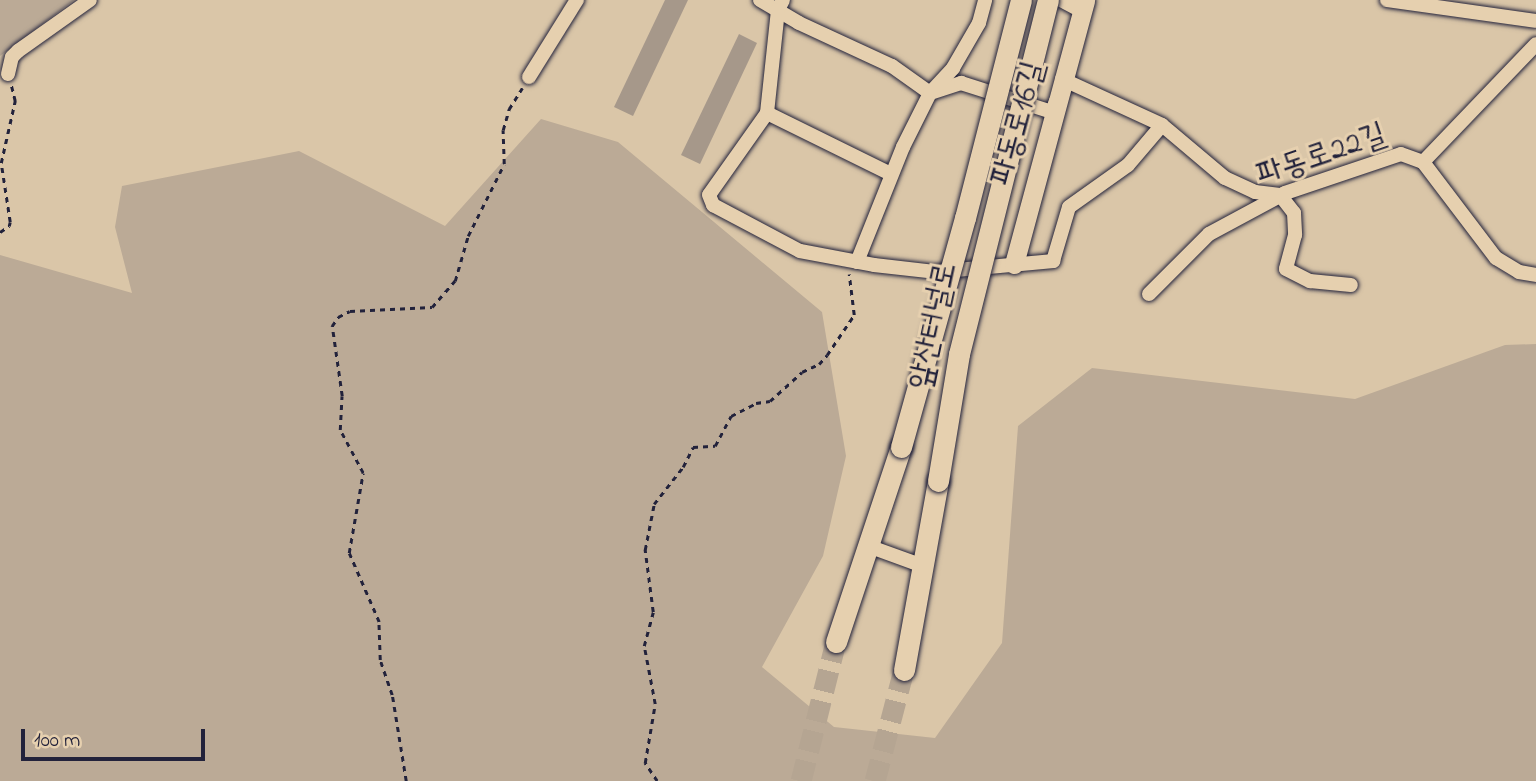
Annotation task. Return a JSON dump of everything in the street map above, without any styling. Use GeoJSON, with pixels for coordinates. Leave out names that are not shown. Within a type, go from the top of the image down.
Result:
{"type":"FeatureCollection","features":[{"type":"Feature","properties":{"kind":"highway","name":"앞산터널로"},"geometry":{"type":"LineString","coordinates":[[836,642],[901,447],[965,218],[1021,0]]}},
{"type":"Feature","properties":{"kind":"highway","name":"앞산터널로"},"geometry":{"type":"LineString","coordinates":[[904,670],[959,354],[1048,0]]}},
{"type":"Feature","properties":{"kind":"main road","name":"파동로16길"},"geometry":{"type":"LineString","coordinates":[[1014,264],[1062,79]]}},
{"type":"Feature","properties":{"kind":"street"},"geometry":{"type":"LineString","coordinates":[[8,74],[12,57],[18,51],[90,0]]}},
{"type":"Feature","properties":{"kind":"street"},"geometry":{"type":"LineString","coordinates":[[529,77],[577,0]]}},
{"type":"Feature","properties":{"kind":"street"},"geometry":{"type":"LineString","coordinates":[[760,0],[780,5],[892,66],[930,93]]}},
{"type":"Feature","properties":{"kind":"street"},"geometry":{"type":"LineString","coordinates":[[853,261],[930,93],[953,68],[979,23],[985,0]]}},
{"type":"Feature","properties":{"kind":"street"},"geometry":{"type":"LineString","coordinates":[[930,93],[961,83],[1052,112],[1083,6],[1061,0]]}},
{"type":"Feature","properties":{"kind":"street"},"geometry":{"type":"LineString","coordinates":[[1387,0],[1536,21]]}},
{"type":"Feature","properties":{"kind":"street"},"geometry":{"type":"LineString","coordinates":[[780,5],[768,113],[709,195],[713,205],[800,251],[935,272],[1053,261],[1069,206],[1128,165],[1162,125]]}},
{"type":"Feature","properties":{"kind":"street","name":"파동로22길"},"geometry":{"type":"LineString","coordinates":[[1149,294],[1209,234],[1280,195],[1401,154],[1423,162],[1536,44]]}},
{"type":"Feature","properties":{"kind":"street"},"geometry":{"type":"LineString","coordinates":[[1062,79],[1162,125],[1225,178],[1255,192],[1280,195],[1294,213],[1295,235],[1286,269],[1310,281],[1351,285]]}},
{"type":"Feature","properties":{"kind":"street"},"geometry":{"type":"LineString","coordinates":[[768,113],[891,174]]}},
{"type":"Feature","properties":{"kind":"street"},"geometry":{"type":"LineString","coordinates":[[1423,162],[1496,258],[1519,272],[1536,275]]}},
{"type":"Feature","properties":{"kind":"street"},"geometry":{"type":"LineString","coordinates":[[868,546],[923,566]]}},
{"type":"Feature","properties":{"kind":"path"},"geometry":{"type":"LineString","coordinates":[[0,232],[10,222],[1,163],[15,101],[8,74]]}},
{"type":"Feature","properties":{"kind":"path"},"geometry":{"type":"LineString","coordinates":[[406,781],[392,695],[380,660],[379,622],[349,553],[363,473],[340,430],[342,396],[332,326],[338,317],[350,311],[430,308],[455,281],[468,236],[504,164],[503,130],[509,109],[529,77]]}},
{"type":"Feature","properties":{"kind":"path"},"geometry":{"type":"LineString","coordinates":[[657,781],[645,763],[655,704],[644,646],[653,612],[645,551],[654,504],[683,467],[693,447],[715,446],[732,416],[756,403],[770,401],[802,372],[819,364],[827,355],[854,315],[848,272],[853,261]]}},
{"type":"Feature","properties":{"kind":"shaded area"},"geometry":{"type":"Polygon","coordinates":[[[0,0],[74,0],[0,56],[0,0]]]}},
{"type":"Feature","properties":{"kind":"shaded area"},"geometry":{"type":"Polygon","coordinates":[[[541,119],[618,142],[822,312],[846,456],[823,556],[762,667],[834,727],[935,738],[1002,643],[1018,426],[1092,368],[1355,399],[1505,345],[1536,344],[1536,781],[0,781],[0,255],[132,293],[115,227],[122,186],[299,151],[445,226],[541,119]]]}},
{"type":"Feature","properties":{"kind":"building"},"geometry":{"type":"Polygon","coordinates":[[[665,0],[688,0],[633,116],[614,107],[665,0]]]}},
{"type":"Feature","properties":{"kind":"building"},"geometry":{"type":"Polygon","coordinates":[[[739,34],[757,43],[700,164],[681,155],[739,34]]]}},
{"type":"Feature","properties":{"kind":"tunnel"},"geometry":{"type":"LineString","coordinates":[[801,781],[836,642]]}},
{"type":"Feature","properties":{"kind":"tunnel"},"geometry":{"type":"LineString","coordinates":[[875,781],[904,670]]}}]}
